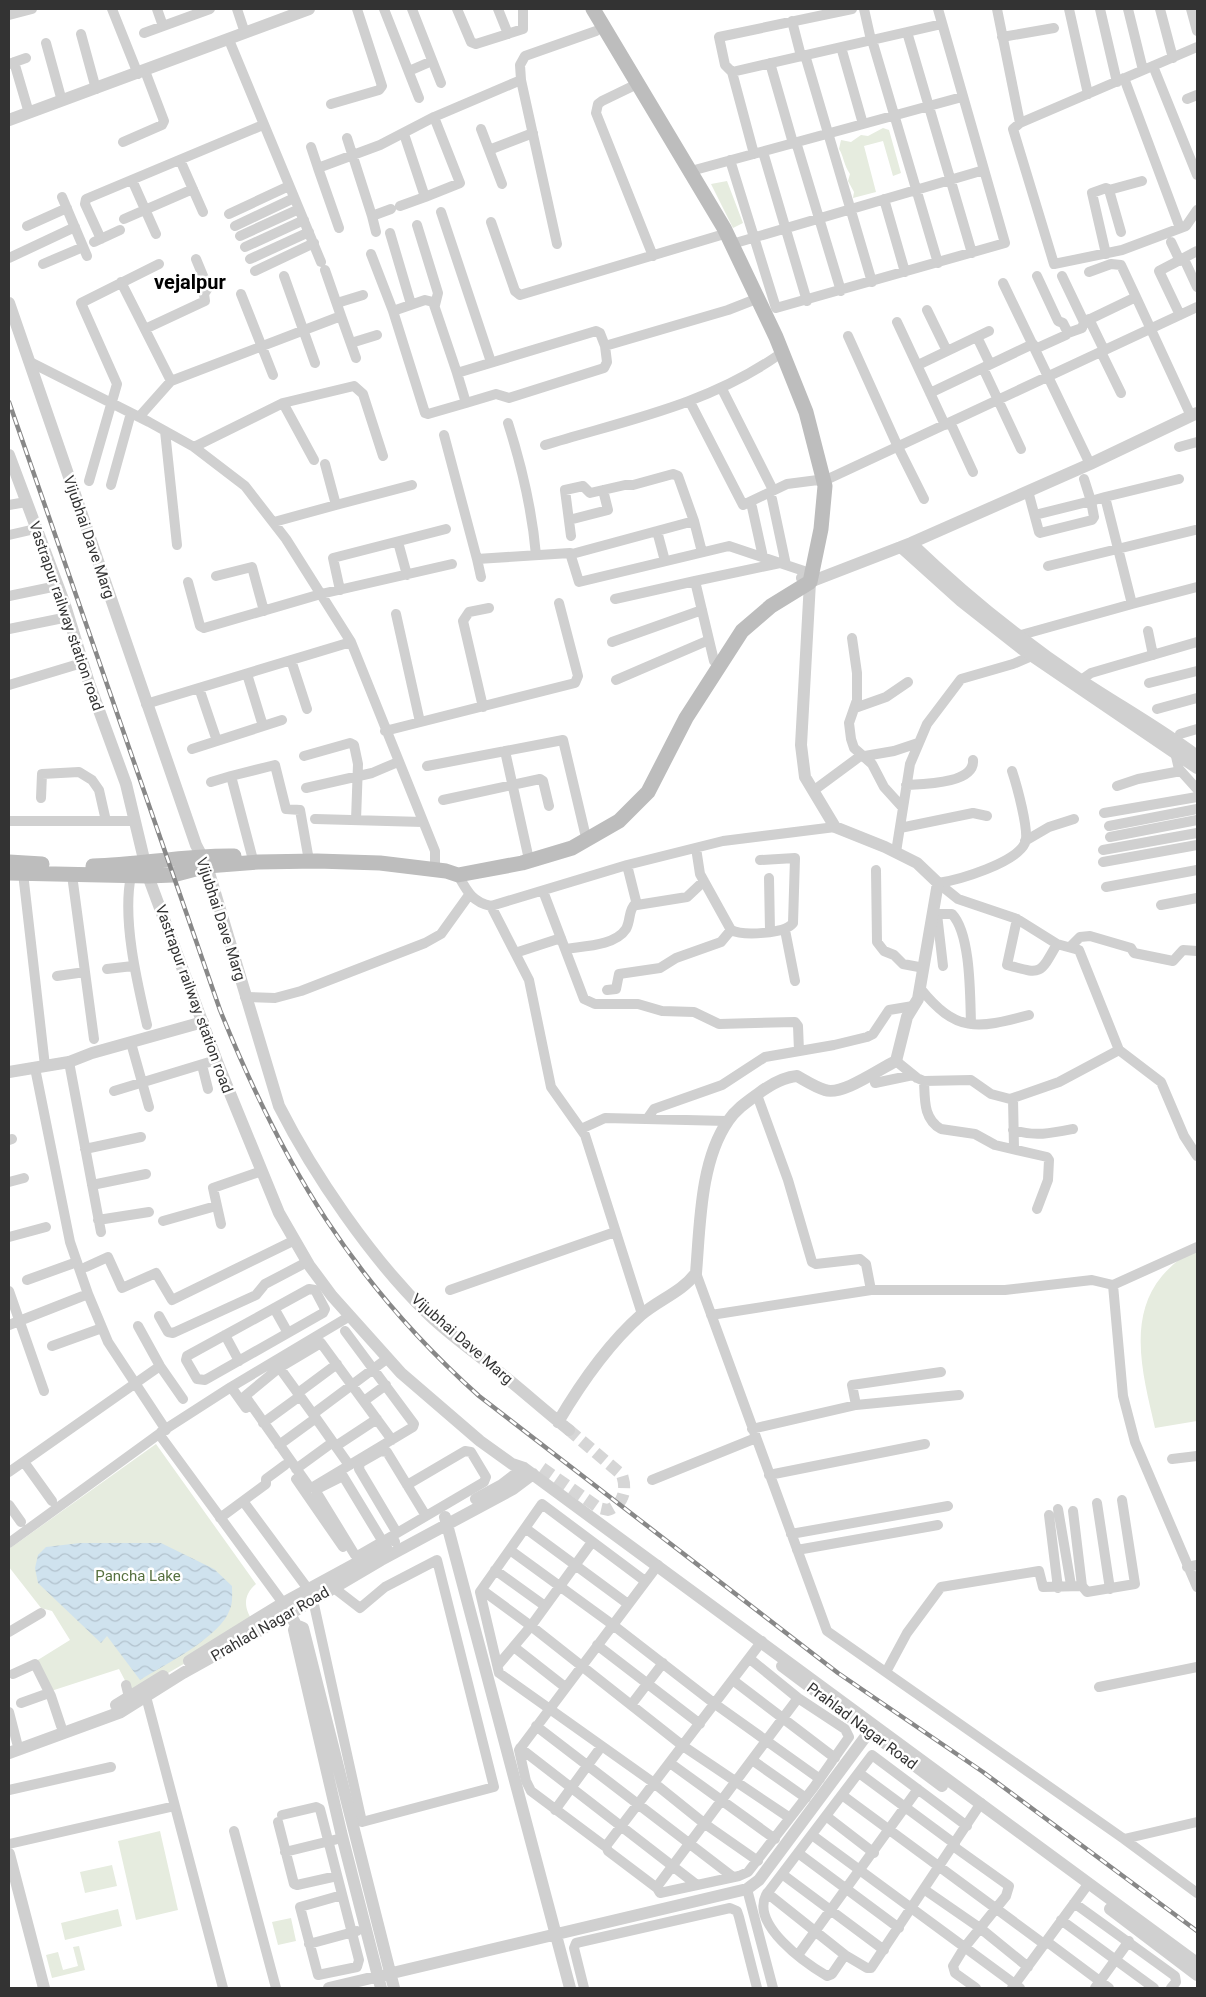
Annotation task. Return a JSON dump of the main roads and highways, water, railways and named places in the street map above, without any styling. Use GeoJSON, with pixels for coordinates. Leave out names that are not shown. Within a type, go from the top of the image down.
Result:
{"type":"FeatureCollection","features":[{"type":"Feature","properties":{"kind":"main road"},"geometry":{"type":"LineString","coordinates":[[582,9],[633,86],[724,234],[751,301],[777,356],[801,414],[820,480]]}},
{"type":"Feature","properties":{"kind":"main road"},"geometry":{"type":"LineString","coordinates":[[9,862],[146,869],[252,856],[380,857],[436,867],[458,875],[522,863],[572,848],[619,821],[648,792],[686,718],[742,631],[805,577],[815,528],[820,480],[806,412],[776,337],[691,171],[593,9]]}},
{"type":"Feature","properties":{"kind":"main road"},"geometry":{"type":"LineString","coordinates":[[204,861],[317,861],[380,863],[459,869],[528,855],[569,842],[615,816],[643,789],[681,715],[714,661],[738,627],[767,602],[805,577]]}},
{"type":"Feature","properties":{"kind":"main road"},"geometry":{"type":"LineString","coordinates":[[16,873],[130,876],[146,869]]}},
{"type":"Feature","properties":{"kind":"water"},"geometry":{"type":"Polygon","coordinates":[[[80,1543],[161,1543],[214,1569],[232,1586],[230,1609],[216,1630],[204,1640],[140,1680],[107,1636],[101,1643],[38,1583],[35,1568],[38,1555],[46,1547],[80,1543]]]}},
{"type":"Feature","properties":{"kind":"tunnel"},"geometry":{"type":"LineString","coordinates":[[542,1468],[599,1508],[608,1510],[621,1500],[624,1491],[622,1475],[569,1430]]}},
{"type":"Feature","properties":{"kind":"railway"},"geometry":{"type":"LineString","coordinates":[[9,402],[220,1010],[269,1120],[296,1171],[358,1265],[394,1310],[434,1353],[479,1396],[838,1673],[983,1772],[1197,1931]]}},
{"type":"Feature","properties":{"kind":"district","name":"vejalpur"},"geometry":{"type":"Point","coordinates":[190,282]}},
{"type":"Feature","properties":{"kind":"park label","name":"Pancha Lake"},"geometry":{"type":"Point","coordinates":[138,1576]}}]}
